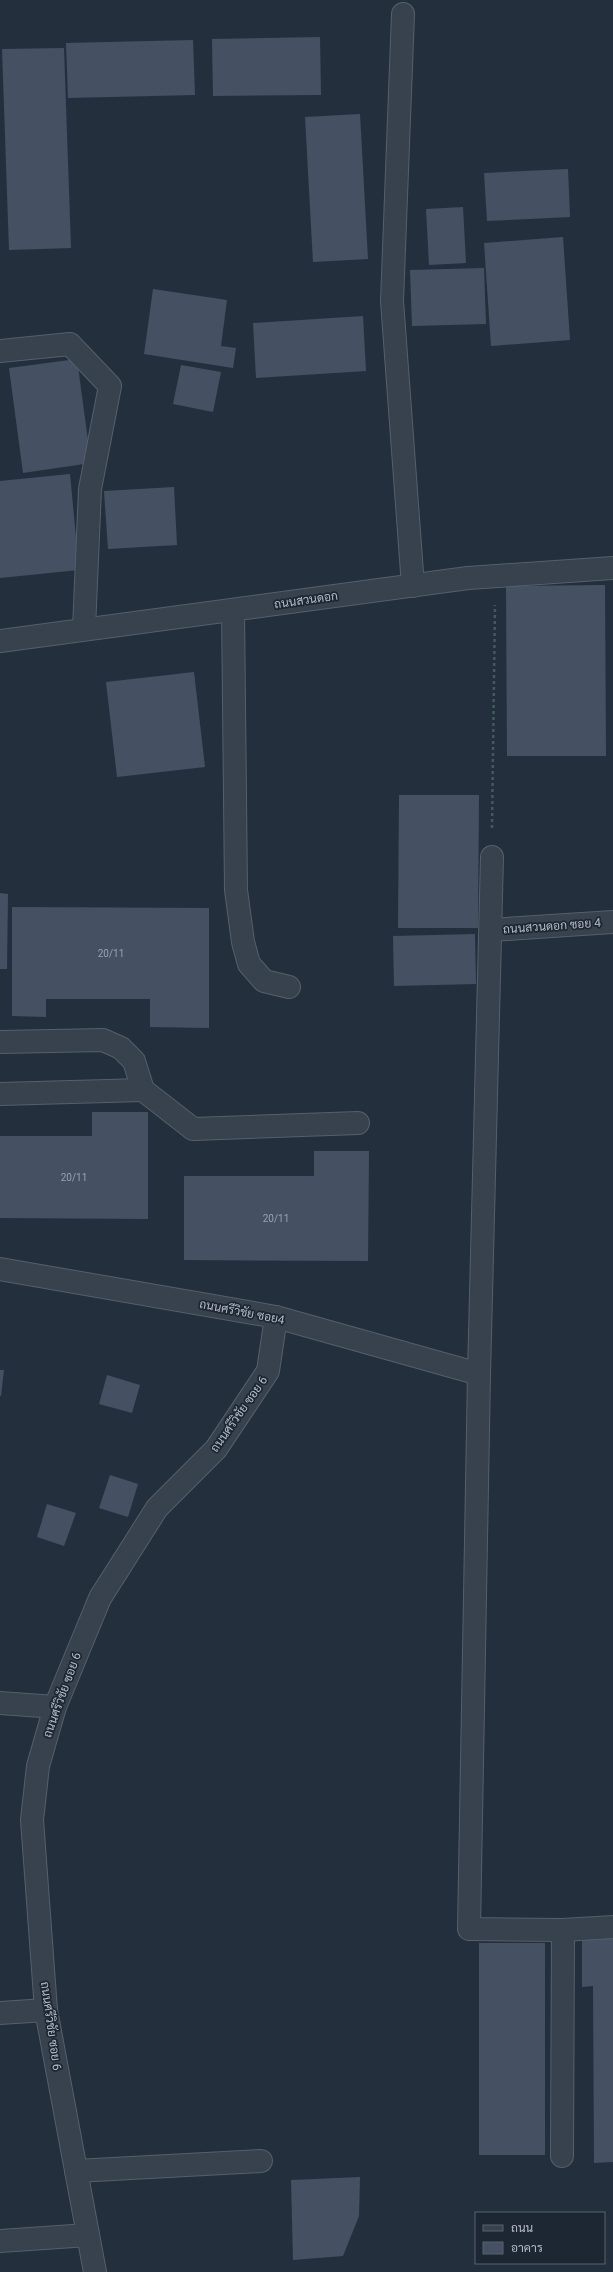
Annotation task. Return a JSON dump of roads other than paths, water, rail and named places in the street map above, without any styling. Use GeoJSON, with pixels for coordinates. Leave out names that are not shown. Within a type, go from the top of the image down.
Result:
{"type":"FeatureCollection","features":[{"type":"Feature","properties":{"kind":"street"},"geometry":{"type":"LineString","coordinates":[[403,14],[392,301],[413,586]]}},
{"type":"Feature","properties":{"kind":"street"},"geometry":{"type":"LineString","coordinates":[[0,352],[70,344],[110,386],[90,489],[84,629]]}},
{"type":"Feature","properties":{"kind":"street","name":"ถนนสวนดอก"},"geometry":{"type":"LineString","coordinates":[[0,641],[496,576],[613,568]]}},
{"type":"Feature","properties":{"kind":"street"},"geometry":{"type":"LineString","coordinates":[[232,610],[236,890],[242,942],[249,964],[264,981],[289,987]]}},
{"type":"Feature","properties":{"kind":"street"},"geometry":{"type":"LineString","coordinates":[[492,857],[492,930],[479,1374],[469,1929],[563,1930],[613,1927]]}},
{"type":"Feature","properties":{"kind":"street","name":"ถนนสวนดอก ซอย 4"},"geometry":{"type":"LineString","coordinates":[[492,930],[613,922]]}},
{"type":"Feature","properties":{"kind":"street"},"geometry":{"type":"LineString","coordinates":[[0,1042],[103,1040],[121,1048],[134,1061],[143,1090],[194,1129],[358,1123]]}},
{"type":"Feature","properties":{"kind":"street"},"geometry":{"type":"LineString","coordinates":[[0,1094],[143,1090]]}},
{"type":"Feature","properties":{"kind":"street","name":"ถนนศรีวิชัย ซอย4"},"geometry":{"type":"LineString","coordinates":[[0,1269],[276,1317],[479,1374]]}},
{"type":"Feature","properties":{"kind":"street","name":"ถนนศรีวิชัย ซอย 6"},"geometry":{"type":"LineString","coordinates":[[95,2272],[46,2010],[32,1820],[38,1766],[55,1707],[100,1598],[153,1514],[216,1449],[268,1371],[276,1317]]}},
{"type":"Feature","properties":{"kind":"street"},"geometry":{"type":"LineString","coordinates":[[0,1703],[55,1707]]}},
{"type":"Feature","properties":{"kind":"street"},"geometry":{"type":"LineString","coordinates":[[562,2156],[563,1930]]}},
{"type":"Feature","properties":{"kind":"street"},"geometry":{"type":"LineString","coordinates":[[0,2013],[46,2010]]}},
{"type":"Feature","properties":{"kind":"street"},"geometry":{"type":"LineString","coordinates":[[76,2170],[260,2161]]}},
{"type":"Feature","properties":{"kind":"street"},"geometry":{"type":"LineString","coordinates":[[0,2241],[88,2235]]}}]}
